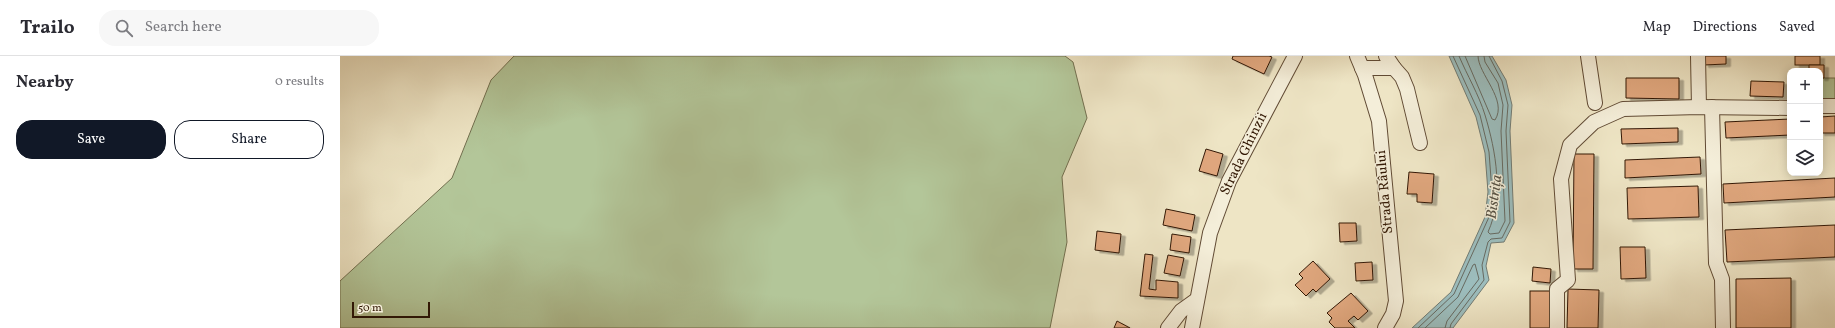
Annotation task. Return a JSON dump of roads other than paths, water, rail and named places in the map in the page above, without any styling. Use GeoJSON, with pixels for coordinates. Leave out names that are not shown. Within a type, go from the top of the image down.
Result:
{"type":"FeatureCollection","features":[{"type":"Feature","properties":{"kind":"street","name":"Strada Ghinzii"},"geometry":{"type":"LineString","coordinates":[[1192,328],[1210,234],[1229,181],[1295,56]]}},
{"type":"Feature","properties":{"kind":"street"},"geometry":{"type":"LineString","coordinates":[[1588,56],[1595,103]]}},
{"type":"Feature","properties":{"kind":"street"},"geometry":{"type":"LineString","coordinates":[[1698,56],[1706,107],[1716,263],[1722,279],[1723,328]]}},
{"type":"Feature","properties":{"kind":"street"},"geometry":{"type":"LineString","coordinates":[[1360,62],[1390,62],[1402,77],[1405,83],[1420,143]]}},
{"type":"Feature","properties":{"kind":"street","name":"Strada Râului"},"geometry":{"type":"LineString","coordinates":[[1360,62],[1379,121],[1396,301],[1393,314],[1385,328]]}},
{"type":"Feature","properties":{"kind":"street"},"geometry":{"type":"LineString","coordinates":[[1823,106],[1835,106]]}},
{"type":"Feature","properties":{"kind":"street"},"geometry":{"type":"LineString","coordinates":[[1557,328],[1557,290],[1568,280],[1562,179],[1570,145],[1594,122],[1623,109],[1706,107],[1787,108]]}},
{"type":"Feature","properties":{"kind":"street"},"geometry":{"type":"LineString","coordinates":[[1168,328],[1181,311],[1196,301]]}},
{"type":"Feature","properties":{"kind":"water","name":"Bistrița"},"geometry":{"type":"Polygon","coordinates":[[[1449,56],[1492,56],[1506,80],[1512,105],[1510,131],[1514,223],[1504,242],[1491,243],[1486,266],[1489,280],[1453,328],[1412,328],[1451,292],[1485,217],[1488,192],[1485,153],[1476,117],[1449,56]]]}}]}
